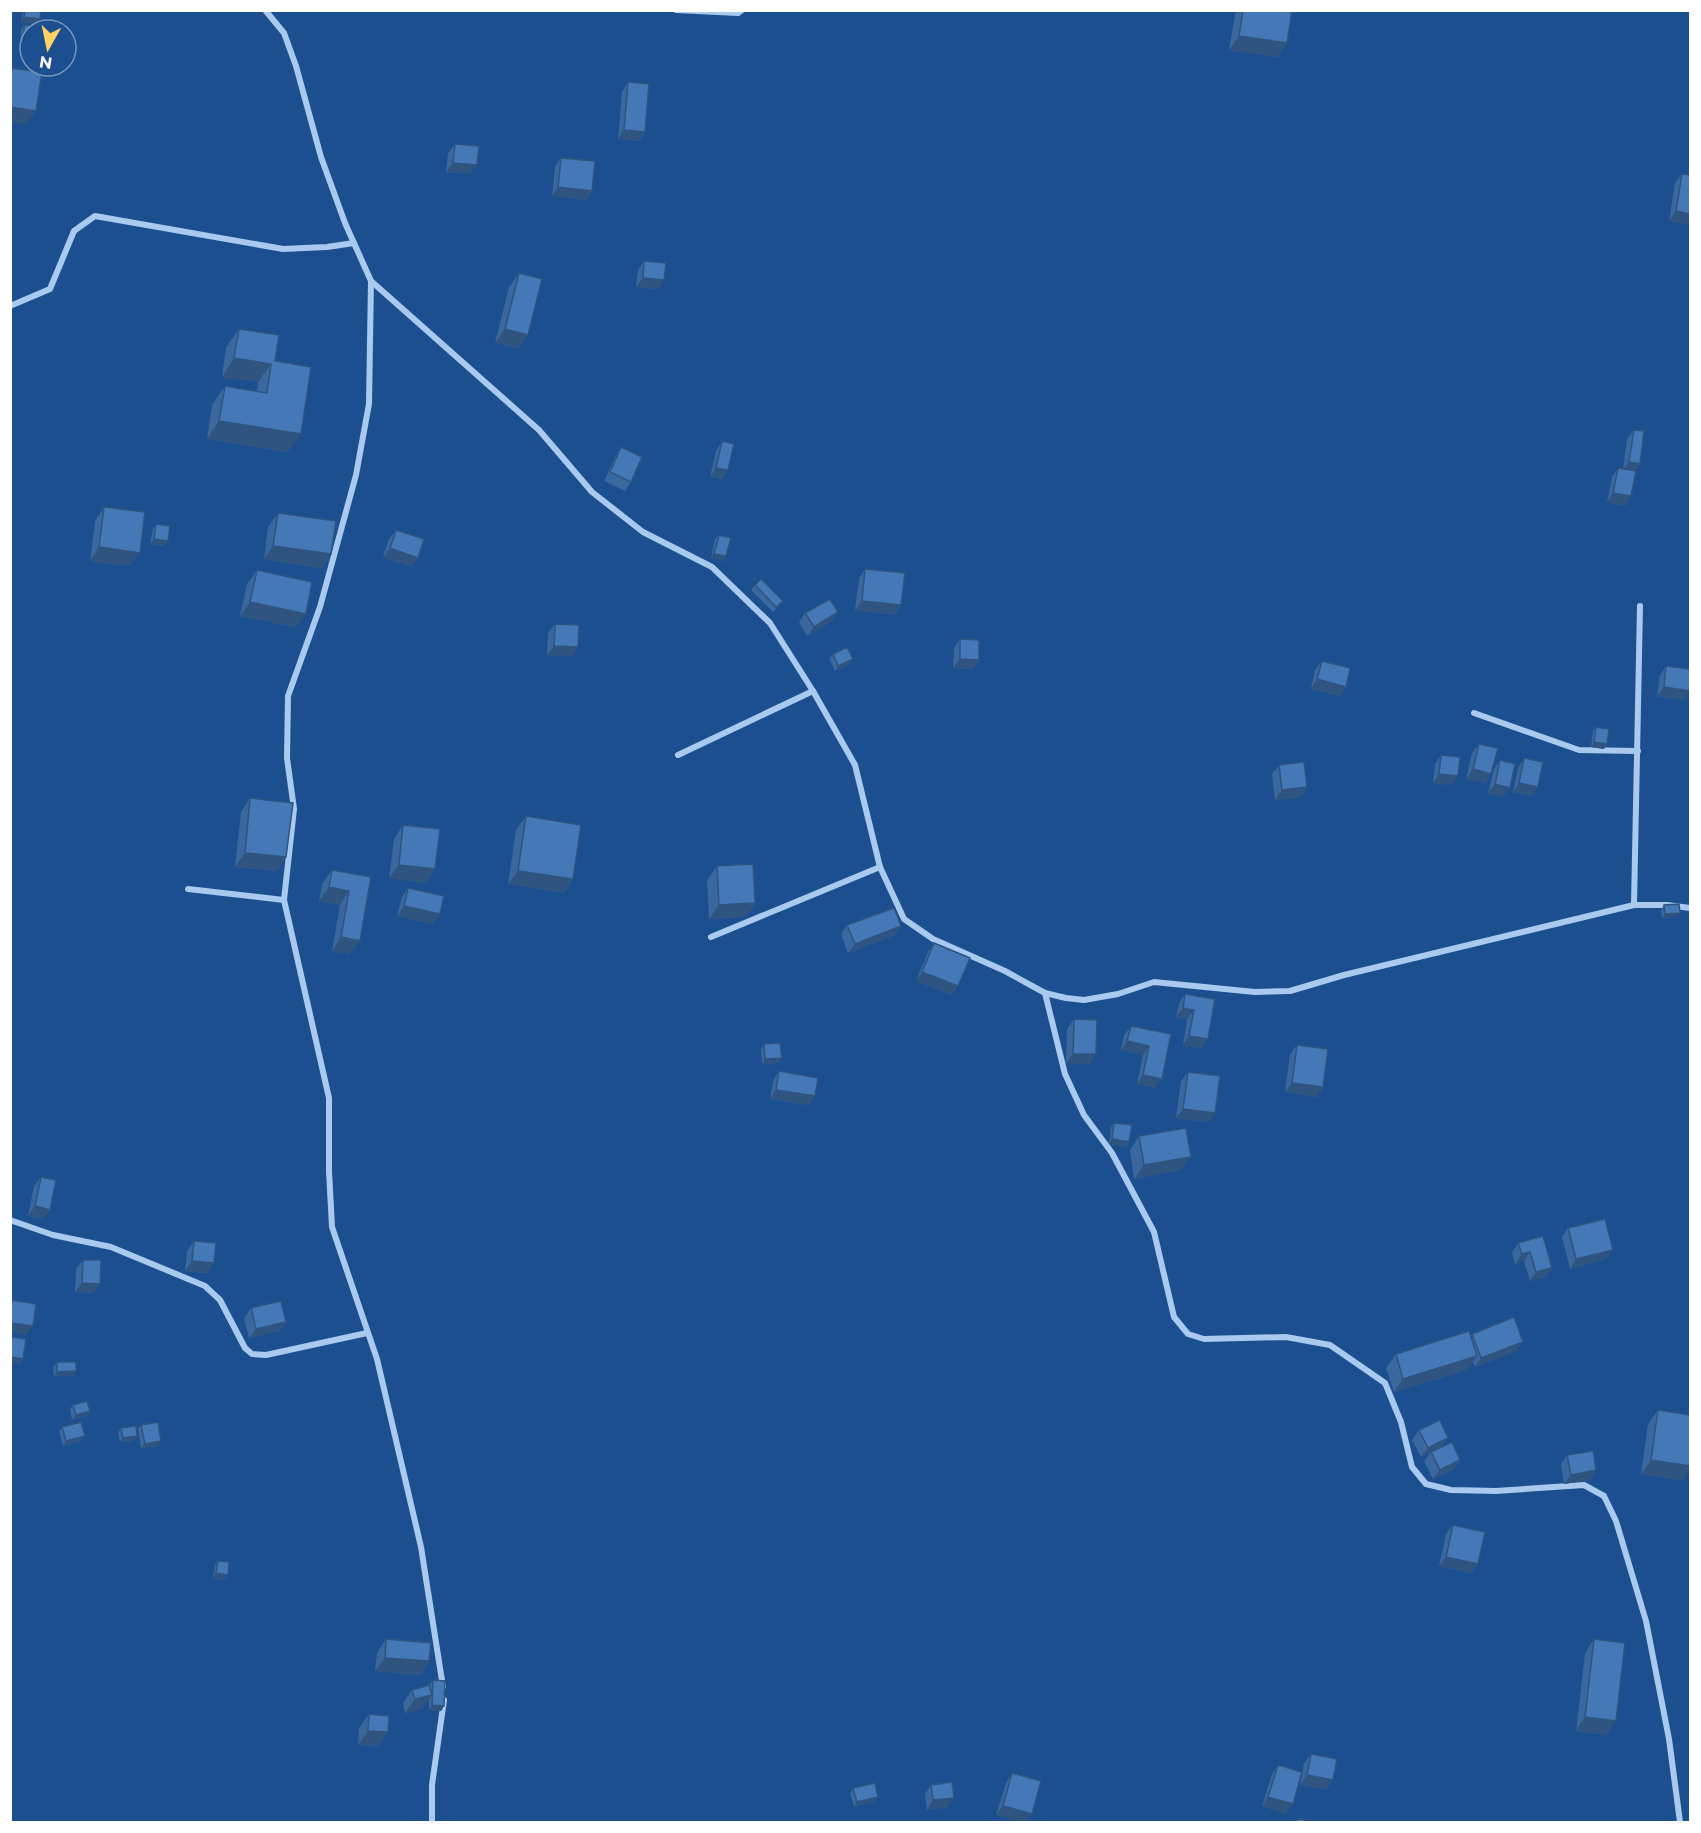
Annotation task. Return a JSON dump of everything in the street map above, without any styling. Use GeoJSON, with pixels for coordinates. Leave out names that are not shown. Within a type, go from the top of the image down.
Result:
{"type":"FeatureCollection","features":[{"type":"Feature","properties":{"kind":"street"},"geometry":{"type":"LineString","coordinates":[[265,10],[284,33],[296,66],[321,157],[371,281],[539,430],[592,492],[643,532],[712,567],[770,622],[855,765],[880,867],[904,919],[933,939],[1005,971],[1045,993],[1084,1000],[1118,994],[1154,982],[1255,992],[1290,991],[1344,975],[1634,905],[1690,908]]}},
{"type":"Feature","properties":{"kind":"street"},"geometry":{"type":"LineString","coordinates":[[676,10],[738,12],[742,10]]}},
{"type":"Feature","properties":{"kind":"street"},"geometry":{"type":"LineString","coordinates":[[10,306],[50,289],[74,231],[95,216],[283,249],[354,243]]}},
{"type":"Feature","properties":{"kind":"street"},"geometry":{"type":"LineString","coordinates":[[371,281],[369,404],[356,475],[320,607],[288,696],[287,758],[294,809],[284,900],[328,1098],[328,1171],[332,1227],[377,1359],[421,1546],[445,1699],[432,1785],[432,1822]]}},
{"type":"Feature","properties":{"kind":"street"},"geometry":{"type":"LineString","coordinates":[[1634,905],[1640,606]]}},
{"type":"Feature","properties":{"kind":"street"},"geometry":{"type":"LineString","coordinates":[[678,755],[813,691]]}},
{"type":"Feature","properties":{"kind":"street"},"geometry":{"type":"LineString","coordinates":[[1473,713],[1579,750],[1638,751]]}},
{"type":"Feature","properties":{"kind":"street"},"geometry":{"type":"LineString","coordinates":[[711,936],[880,867]]}},
{"type":"Feature","properties":{"kind":"street"},"geometry":{"type":"LineString","coordinates":[[188,890],[284,900]]}},
{"type":"Feature","properties":{"kind":"street"},"geometry":{"type":"LineString","coordinates":[[1045,993],[1065,1074],[1084,1115],[1112,1154],[1154,1232],[1174,1317],[1188,1334],[1204,1339],[1286,1337],[1330,1345],[1385,1383],[1401,1422],[1412,1467],[1426,1484],[1451,1490],[1496,1491],[1584,1485],[1604,1496],[1616,1521],[1646,1621],[1669,1739],[1680,1822]]}},
{"type":"Feature","properties":{"kind":"street"},"geometry":{"type":"LineString","coordinates":[[10,1220],[53,1235],[111,1247],[205,1286],[220,1300],[245,1348],[252,1354],[266,1355],[367,1333]]}},
{"type":"Feature","properties":{"kind":"building"},"geometry":{"type":"Polygon","coordinates":[[[25,10],[41,10],[40,18],[24,17],[25,10]]]}},
{"type":"Feature","properties":{"kind":"building"},"geometry":{"type":"Polygon","coordinates":[[[1243,10],[1292,10],[1287,43],[1239,36],[1243,10]]]}},
{"type":"Feature","properties":{"kind":"building"},"geometry":{"type":"Polygon","coordinates":[[[10,68],[18,69],[18,78],[41,78],[36,111],[10,107],[10,68]]]}},
{"type":"Feature","properties":{"kind":"building"},"geometry":{"type":"Polygon","coordinates":[[[628,82],[649,84],[645,132],[624,130],[628,82]]]}},
{"type":"Feature","properties":{"kind":"building"},"geometry":{"type":"Polygon","coordinates":[[[455,144],[479,146],[477,165],[453,163],[455,144]]]}},
{"type":"Feature","properties":{"kind":"building"},"geometry":{"type":"Polygon","coordinates":[[[561,158],[595,161],[592,191],[558,187],[561,158]]]}},
{"type":"Feature","properties":{"kind":"building"},"geometry":{"type":"Polygon","coordinates":[[[1682,174],[1690,175],[1690,214],[1676,211],[1682,174]]]}},
{"type":"Feature","properties":{"kind":"building"},"geometry":{"type":"Polygon","coordinates":[[[644,261],[666,263],[664,280],[643,278],[644,261]]]}},
{"type":"Feature","properties":{"kind":"building"},"geometry":{"type":"Polygon","coordinates":[[[519,273],[542,279],[528,335],[505,329],[519,273]]]}},
{"type":"Feature","properties":{"kind":"building"},"geometry":{"type":"Polygon","coordinates":[[[239,329],[279,335],[275,361],[311,367],[301,434],[219,421],[225,386],[267,393],[271,364],[234,358],[239,329]]]}},
{"type":"Feature","properties":{"kind":"building"},"geometry":{"type":"Polygon","coordinates":[[[1634,430],[1644,431],[1640,464],[1629,462],[1634,430]]]}},
{"type":"Feature","properties":{"kind":"building"},"geometry":{"type":"Polygon","coordinates":[[[722,441],[734,444],[728,470],[716,468],[722,441]]]}},
{"type":"Feature","properties":{"kind":"building"},"geometry":{"type":"Polygon","coordinates":[[[621,447],[642,457],[631,482],[610,472],[621,447]]]}},
{"type":"Feature","properties":{"kind":"building"},"geometry":{"type":"Polygon","coordinates":[[[1618,468],[1636,471],[1631,496],[1613,493],[1618,468]]]}},
{"type":"Feature","properties":{"kind":"building"},"geometry":{"type":"Polygon","coordinates":[[[104,507],[145,512],[140,553],[99,547],[104,507]]]}},
{"type":"Feature","properties":{"kind":"building"},"geometry":{"type":"Polygon","coordinates":[[[278,513],[336,521],[331,554],[273,546],[278,513]]]}},
{"type":"Feature","properties":{"kind":"building"},"geometry":{"type":"Polygon","coordinates":[[[156,524],[170,526],[168,541],[154,539],[156,524]]]}},
{"type":"Feature","properties":{"kind":"building"},"geometry":{"type":"Polygon","coordinates":[[[396,530],[424,539],[418,558],[390,548],[396,530]]]}},
{"type":"Feature","properties":{"kind":"building"},"geometry":{"type":"Polygon","coordinates":[[[719,535],[731,538],[726,556],[714,554],[719,535]]]}},
{"type":"Feature","properties":{"kind":"building"},"geometry":{"type":"Polygon","coordinates":[[[865,569],[905,573],[901,605],[862,601],[865,569]]]}},
{"type":"Feature","properties":{"kind":"building"},"geometry":{"type":"Polygon","coordinates":[[[257,570],[312,582],[306,614],[250,602],[257,570]]]}},
{"type":"Feature","properties":{"kind":"building"},"geometry":{"type":"Polygon","coordinates":[[[761,579],[783,601],[776,607],[755,585],[761,579]]]}},
{"type":"Feature","properties":{"kind":"building"},"geometry":{"type":"Polygon","coordinates":[[[830,599],[838,612],[814,627],[805,613],[830,599]]]}},
{"type":"Feature","properties":{"kind":"building"},"geometry":{"type":"Polygon","coordinates":[[[555,624],[579,625],[578,647],[554,646],[555,624]]]}},
{"type":"Feature","properties":{"kind":"building"},"geometry":{"type":"Polygon","coordinates":[[[960,639],[979,640],[979,660],[960,659],[960,639]]]}},
{"type":"Feature","properties":{"kind":"building"},"geometry":{"type":"Polygon","coordinates":[[[847,647],[853,659],[838,666],[833,654],[847,647]]]}},
{"type":"Feature","properties":{"kind":"building"},"geometry":{"type":"Polygon","coordinates":[[[1322,661],[1350,668],[1346,687],[1317,679],[1322,661]]]}},
{"type":"Feature","properties":{"kind":"building"},"geometry":{"type":"Polygon","coordinates":[[[1666,666],[1690,669],[1690,691],[1664,687],[1666,666]]]}},
{"type":"Feature","properties":{"kind":"building"},"geometry":{"type":"Polygon","coordinates":[[[1596,727],[1609,729],[1607,744],[1594,742],[1596,727]]]}},
{"type":"Feature","properties":{"kind":"building"},"geometry":{"type":"Polygon","coordinates":[[[1479,744],[1498,748],[1491,774],[1473,769],[1479,744]]]}},
{"type":"Feature","properties":{"kind":"building"},"geometry":{"type":"Polygon","coordinates":[[[1441,755],[1460,757],[1458,776],[1439,774],[1441,755]]]}},
{"type":"Feature","properties":{"kind":"building"},"geometry":{"type":"Polygon","coordinates":[[[1524,758],[1543,762],[1538,787],[1519,783],[1524,758]]]}},
{"type":"Feature","properties":{"kind":"building"},"geometry":{"type":"Polygon","coordinates":[[[1500,760],[1515,764],[1510,788],[1495,784],[1500,760]]]}},
{"type":"Feature","properties":{"kind":"building"},"geometry":{"type":"Polygon","coordinates":[[[1304,762],[1307,787],[1282,790],[1279,765],[1304,762]]]}},
{"type":"Feature","properties":{"kind":"building"},"geometry":{"type":"Polygon","coordinates":[[[250,798],[293,803],[286,857],[245,853],[250,798]]]}},
{"type":"Feature","properties":{"kind":"building"},"geometry":{"type":"Polygon","coordinates":[[[526,816],[581,825],[573,879],[518,871],[526,816]]]}},
{"type":"Feature","properties":{"kind":"building"},"geometry":{"type":"Polygon","coordinates":[[[403,825],[440,829],[435,869],[399,865],[403,825]]]}},
{"type":"Feature","properties":{"kind":"building"},"geometry":{"type":"Polygon","coordinates":[[[753,864],[755,903],[719,905],[717,866],[753,864]]]}},
{"type":"Feature","properties":{"kind":"building"},"geometry":{"type":"Polygon","coordinates":[[[332,870],[371,877],[360,941],[341,937],[349,891],[329,887],[332,870]]]}},
{"type":"Feature","properties":{"kind":"building"},"geometry":{"type":"Polygon","coordinates":[[[408,888],[444,896],[440,914],[404,906],[408,888]]]}},
{"type":"Feature","properties":{"kind":"building"},"geometry":{"type":"Polygon","coordinates":[[[1679,904],[1680,913],[1665,914],[1664,905],[1679,904]]]}},
{"type":"Feature","properties":{"kind":"building"},"geometry":{"type":"Polygon","coordinates":[[[894,908],[901,926],[855,944],[847,925],[894,908]]]}},
{"type":"Feature","properties":{"kind":"building"},"geometry":{"type":"Polygon","coordinates":[[[934,943],[970,958],[958,986],[922,972],[934,943]]]}},
{"type":"Feature","properties":{"kind":"building"},"geometry":{"type":"Polygon","coordinates":[[[1185,994],[1215,999],[1208,1039],[1189,1036],[1194,1010],[1183,1008],[1185,994]]]}},
{"type":"Feature","properties":{"kind":"building"},"geometry":{"type":"Polygon","coordinates":[[[1074,1019],[1097,1020],[1096,1054],[1073,1054],[1074,1019]]]}},
{"type":"Feature","properties":{"kind":"building"},"geometry":{"type":"Polygon","coordinates":[[[1131,1026],[1171,1034],[1162,1079],[1143,1075],[1149,1046],[1127,1041],[1131,1026]]]}},
{"type":"Feature","properties":{"kind":"building"},"geometry":{"type":"Polygon","coordinates":[[[780,1043],[782,1058],[765,1059],[764,1044],[780,1043]]]}},
{"type":"Feature","properties":{"kind":"building"},"geometry":{"type":"Polygon","coordinates":[[[1297,1045],[1328,1049],[1323,1087],[1292,1083],[1297,1045]]]}},
{"type":"Feature","properties":{"kind":"building"},"geometry":{"type":"Polygon","coordinates":[[[779,1071],[818,1078],[815,1096],[776,1090],[779,1071]]]}},
{"type":"Feature","properties":{"kind":"building"},"geometry":{"type":"Polygon","coordinates":[[[1188,1072],[1220,1076],[1215,1113],[1183,1109],[1188,1072]]]}},
{"type":"Feature","properties":{"kind":"building"},"geometry":{"type":"Polygon","coordinates":[[[1114,1123],[1132,1125],[1129,1142],[1112,1139],[1114,1123]]]}},
{"type":"Feature","properties":{"kind":"building"},"geometry":{"type":"Polygon","coordinates":[[[1186,1128],[1191,1157],[1144,1165],[1139,1136],[1186,1128]]]}},
{"type":"Feature","properties":{"kind":"building"},"geometry":{"type":"Polygon","coordinates":[[[41,1177],[56,1180],[50,1210],[35,1206],[41,1177]]]}},
{"type":"Feature","properties":{"kind":"building"},"geometry":{"type":"Polygon","coordinates":[[[1605,1219],[1613,1250],[1576,1259],[1568,1228],[1605,1219]]]}},
{"type":"Feature","properties":{"kind":"building"},"geometry":{"type":"Polygon","coordinates":[[[1543,1236],[1552,1268],[1536,1272],[1530,1252],[1522,1254],[1518,1243],[1543,1236]]]}},
{"type":"Feature","properties":{"kind":"building"},"geometry":{"type":"Polygon","coordinates":[[[194,1241],[216,1243],[214,1263],[192,1261],[194,1241]]]}},
{"type":"Feature","properties":{"kind":"building"},"geometry":{"type":"Polygon","coordinates":[[[83,1260],[101,1260],[100,1284],[82,1283],[83,1260]]]}},
{"type":"Feature","properties":{"kind":"building"},"geometry":{"type":"Polygon","coordinates":[[[11,1300],[36,1304],[33,1326],[10,1323],[11,1300]]]}},
{"type":"Feature","properties":{"kind":"building"},"geometry":{"type":"Polygon","coordinates":[[[281,1301],[286,1322],[256,1329],[251,1308],[281,1301]]]}},
{"type":"Feature","properties":{"kind":"building"},"geometry":{"type":"Polygon","coordinates":[[[1514,1317],[1523,1342],[1481,1358],[1472,1334],[1514,1317]]]}},
{"type":"Feature","properties":{"kind":"building"},"geometry":{"type":"Polygon","coordinates":[[[1469,1331],[1477,1356],[1403,1379],[1396,1354],[1469,1331]]]}},
{"type":"Feature","properties":{"kind":"building"},"geometry":{"type":"Polygon","coordinates":[[[12,1337],[26,1339],[23,1359],[10,1357],[12,1337]]]}},
{"type":"Feature","properties":{"kind":"building"},"geometry":{"type":"Polygon","coordinates":[[[57,1362],[76,1362],[76,1371],[57,1372],[57,1362]]]}},
{"type":"Feature","properties":{"kind":"building"},"geometry":{"type":"Polygon","coordinates":[[[87,1401],[90,1411],[76,1415],[73,1405],[87,1401]]]}},
{"type":"Feature","properties":{"kind":"building"},"geometry":{"type":"Polygon","coordinates":[[[1658,1410],[1690,1415],[1690,1466],[1651,1460],[1658,1410]]]}},
{"type":"Feature","properties":{"kind":"building"},"geometry":{"type":"Polygon","coordinates":[[[1440,1420],[1448,1438],[1428,1448],[1419,1430],[1440,1420]]]}},
{"type":"Feature","properties":{"kind":"building"},"geometry":{"type":"Polygon","coordinates":[[[81,1422],[85,1436],[66,1441],[62,1427],[81,1422]]]}},
{"type":"Feature","properties":{"kind":"building"},"geometry":{"type":"Polygon","coordinates":[[[158,1422],[161,1441],[145,1444],[141,1425],[158,1422]]]}},
{"type":"Feature","properties":{"kind":"building"},"geometry":{"type":"Polygon","coordinates":[[[136,1426],[137,1436],[123,1438],[121,1428],[136,1426]]]}},
{"type":"Feature","properties":{"kind":"building"},"geometry":{"type":"Polygon","coordinates":[[[1452,1442],[1460,1460],[1440,1470],[1431,1452],[1452,1442]]]}},
{"type":"Feature","properties":{"kind":"building"},"geometry":{"type":"Polygon","coordinates":[[[1593,1451],[1596,1470],[1571,1475],[1567,1455],[1593,1451]]]}},
{"type":"Feature","properties":{"kind":"building"},"geometry":{"type":"Polygon","coordinates":[[[1453,1525],[1485,1532],[1478,1564],[1446,1557],[1453,1525]]]}},
{"type":"Feature","properties":{"kind":"building"},"geometry":{"type":"Polygon","coordinates":[[[218,1561],[229,1562],[228,1575],[216,1573],[218,1561]]]}},
{"type":"Feature","properties":{"kind":"building"},"geometry":{"type":"Polygon","coordinates":[[[386,1639],[431,1643],[429,1661],[385,1658],[386,1639]]]}},
{"type":"Feature","properties":{"kind":"building"},"geometry":{"type":"Polygon","coordinates":[[[1594,1639],[1625,1643],[1616,1721],[1585,1717],[1594,1639]]]}},
{"type":"Feature","properties":{"kind":"building"},"geometry":{"type":"Polygon","coordinates":[[[433,1680],[445,1681],[444,1706],[432,1705],[433,1680]]]}},
{"type":"Feature","properties":{"kind":"building"},"geometry":{"type":"Polygon","coordinates":[[[429,1685],[432,1695],[415,1699],[412,1690],[429,1685]]]}},
{"type":"Feature","properties":{"kind":"building"},"geometry":{"type":"Polygon","coordinates":[[[369,1714],[389,1716],[388,1732],[368,1731],[369,1714]]]}},
{"type":"Feature","properties":{"kind":"building"},"geometry":{"type":"Polygon","coordinates":[[[1311,1754],[1337,1759],[1333,1780],[1307,1775],[1311,1754]]]}},
{"type":"Feature","properties":{"kind":"building"},"geometry":{"type":"Polygon","coordinates":[[[1278,1765],[1302,1772],[1293,1804],[1268,1797],[1278,1765]]]}},
{"type":"Feature","properties":{"kind":"building"},"geometry":{"type":"Polygon","coordinates":[[[1012,1773],[1041,1781],[1032,1814],[1003,1806],[1012,1773]]]}},
{"type":"Feature","properties":{"kind":"building"},"geometry":{"type":"Polygon","coordinates":[[[952,1782],[954,1798],[933,1800],[931,1785],[952,1782]]]}},
{"type":"Feature","properties":{"kind":"building"},"geometry":{"type":"Polygon","coordinates":[[[875,1783],[878,1797],[857,1802],[853,1788],[875,1783]]]}},
{"type":"Feature","properties":{"kind":"building"},"geometry":{"type":"Polygon","coordinates":[[[1298,1818],[1310,1822],[1297,1822],[1298,1818]]]}}]}
